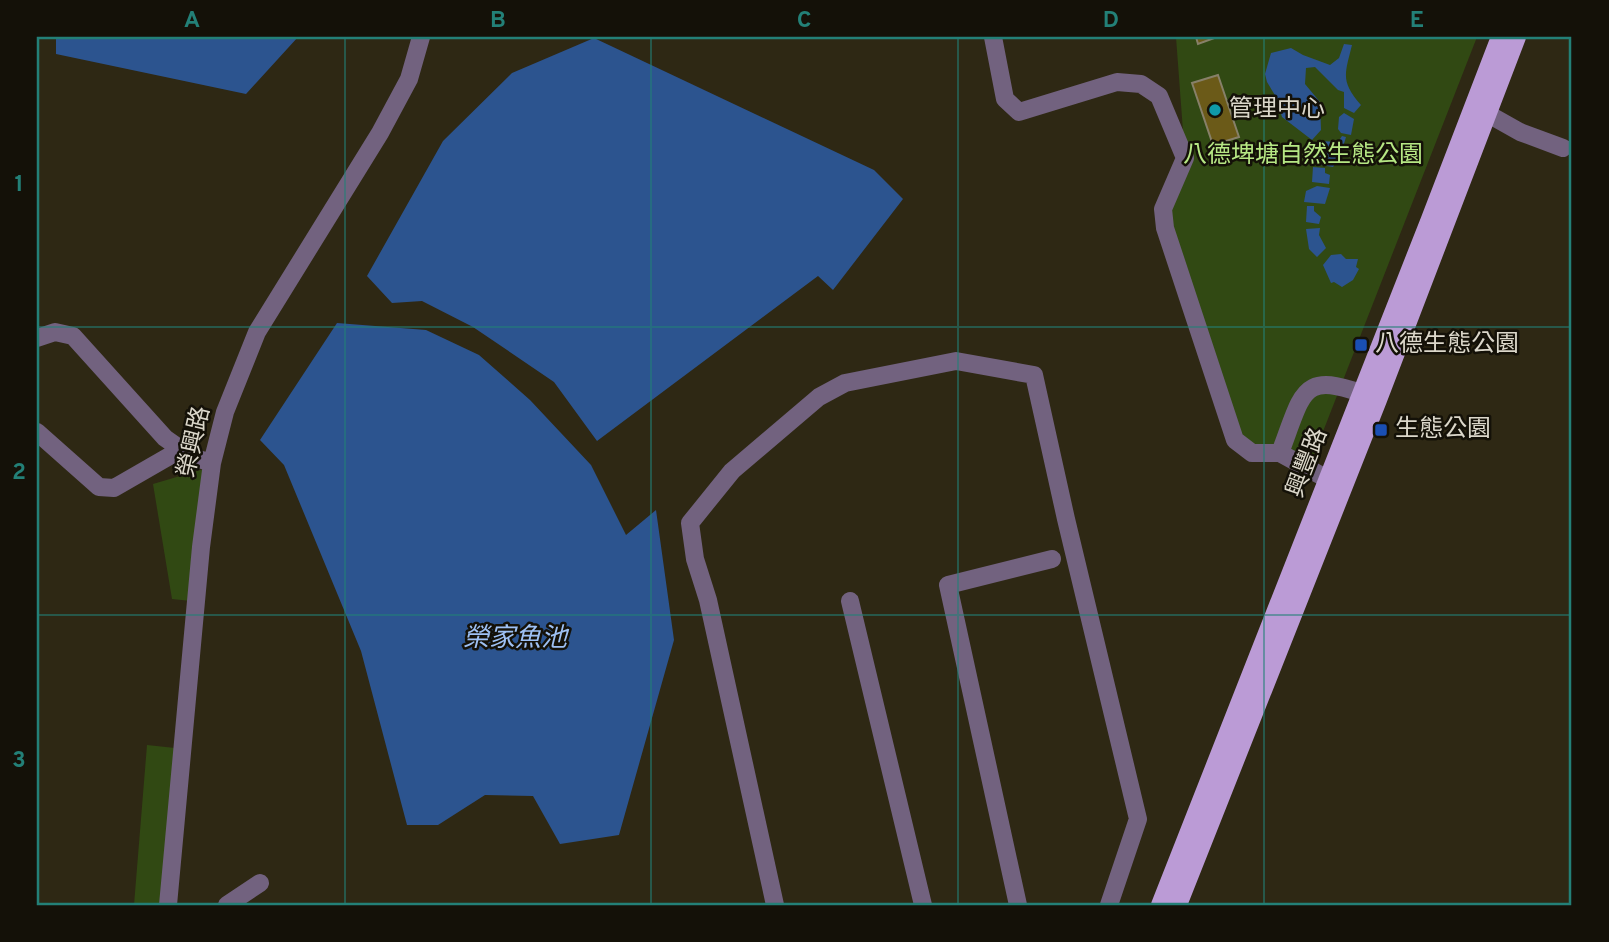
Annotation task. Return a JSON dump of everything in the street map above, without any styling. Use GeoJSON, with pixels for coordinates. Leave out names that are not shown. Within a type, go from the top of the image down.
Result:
{"type":"FeatureCollection","features":[{"type":"Feature","properties":{"kind":"main road","name":"興豐路"},"geometry":{"type":"LineString","coordinates":[[1178,905],[1336,484],[1361,393],[1500,37]]}},
{"type":"Feature","properties":{"kind":"main road","name":"興豐路"},"geometry":{"type":"LineString","coordinates":[[1160,905],[1336,484],[1378,400],[1517,37]]}},
{"type":"Feature","properties":{"kind":"street","name":"榮興路"},"geometry":{"type":"LineString","coordinates":[[168,905],[201,547],[212,463],[225,412],[257,332],[380,133],[410,79],[421,37]]}},
{"type":"Feature","properties":{"kind":"street"},"geometry":{"type":"LineString","coordinates":[[993,37],[1005,100],[1019,112],[1117,82],[1141,84],[1159,96],[1185,158],[1163,209],[1165,228],[1235,440],[1252,453],[1280,453],[1336,484]]}},
{"type":"Feature","properties":{"kind":"street"},"geometry":{"type":"LineString","coordinates":[[1488,114],[1520,132],[1563,148]]}},
{"type":"Feature","properties":{"kind":"street"},"geometry":{"type":"LineString","coordinates":[[37,338],[55,332],[73,336],[165,438],[192,457],[212,463]]}},
{"type":"Feature","properties":{"kind":"street"},"geometry":{"type":"LineString","coordinates":[[775,905],[708,600],[695,559],[690,523],[732,471],[818,397],[845,383],[956,361],[1034,375],[1138,819],[1109,905]]}},
{"type":"Feature","properties":{"kind":"street"},"geometry":{"type":"LineString","coordinates":[[1280,453],[1300,399],[1312,386],[1328,384],[1378,400]]}},
{"type":"Feature","properties":{"kind":"street"},"geometry":{"type":"LineString","coordinates":[[37,432],[99,487],[114,488],[180,450]]}},
{"type":"Feature","properties":{"kind":"street"},"geometry":{"type":"LineString","coordinates":[[1018,905],[948,584],[1052,559]]}},
{"type":"Feature","properties":{"kind":"street"},"geometry":{"type":"LineString","coordinates":[[850,601],[923,905]]}},
{"type":"Feature","properties":{"kind":"street"},"geometry":{"type":"LineString","coordinates":[[227,905],[260,883]]}},
{"type":"Feature","properties":{"kind":"green space","name":"八德埤塘自然生態公園"},"geometry":{"type":"Polygon","coordinates":[[[1176,37],[1477,37],[1308,470],[1235,440],[1165,228],[1185,158],[1176,37]]]}},
{"type":"Feature","properties":{"kind":"green space"},"geometry":{"type":"Polygon","coordinates":[[[207,468],[191,601],[172,599],[153,484],[207,468]]]}},
{"type":"Feature","properties":{"kind":"green space"},"geometry":{"type":"Polygon","coordinates":[[[147,745],[175,748],[162,905],[134,905],[147,745]]]}},
{"type":"Feature","properties":{"kind":"water"},"geometry":{"type":"Polygon","coordinates":[[[56,37],[298,37],[246,94],[56,54],[56,37]]]}},
{"type":"Feature","properties":{"kind":"water"},"geometry":{"type":"Polygon","coordinates":[[[594,38],[874,170],[903,199],[833,290],[818,276],[597,441],[554,382],[473,327],[422,301],[392,303],[367,276],[443,141],[512,73],[594,38]]]}},
{"type":"Feature","properties":{"kind":"water"},"geometry":{"type":"Polygon","coordinates":[[[1344,44],[1352,45],[1346,70],[1347,83],[1361,105],[1354,113],[1344,108],[1344,92],[1338,90],[1315,67],[1306,68],[1305,84],[1320,102],[1321,130],[1312,140],[1282,117],[1265,74],[1271,53],[1291,48],[1330,65],[1339,58],[1344,44]]]}},
{"type":"Feature","properties":{"kind":"water"},"geometry":{"type":"Polygon","coordinates":[[[1344,113],[1354,119],[1351,135],[1341,133],[1338,129],[1339,117],[1344,113]]]}},
{"type":"Feature","properties":{"kind":"water"},"geometry":{"type":"Polygon","coordinates":[[[1342,136],[1346,137],[1340,157],[1333,167],[1315,164],[1314,152],[1321,141],[1338,142],[1342,136]]]}},
{"type":"Feature","properties":{"kind":"water"},"geometry":{"type":"Polygon","coordinates":[[[1313,167],[1325,168],[1325,173],[1330,175],[1329,184],[1312,182],[1313,167]]]}},
{"type":"Feature","properties":{"kind":"water"},"geometry":{"type":"Polygon","coordinates":[[[1317,186],[1330,188],[1325,204],[1304,202],[1306,191],[1317,186]]]}},
{"type":"Feature","properties":{"kind":"water"},"geometry":{"type":"Polygon","coordinates":[[[1307,206],[1314,206],[1314,211],[1321,217],[1319,224],[1306,222],[1307,206]]]}},
{"type":"Feature","properties":{"kind":"water"},"geometry":{"type":"Polygon","coordinates":[[[1320,228],[1319,235],[1326,248],[1317,257],[1309,249],[1306,229],[1320,228]]]}},
{"type":"Feature","properties":{"kind":"water"},"geometry":{"type":"Polygon","coordinates":[[[1341,254],[1346,259],[1358,259],[1356,267],[1359,269],[1353,280],[1342,287],[1331,283],[1323,265],[1331,255],[1341,254]]]}},
{"type":"Feature","properties":{"kind":"water","name":"榮家魚池"},"geometry":{"type":"Polygon","coordinates":[[[337,323],[426,330],[479,355],[530,400],[591,465],[626,535],[656,510],[674,640],[619,835],[560,844],[533,796],[485,795],[438,825],[407,825],[361,651],[284,465],[260,440],[337,323]]]}},
{"type":"Feature","properties":{"kind":"building"},"geometry":{"type":"Polygon","coordinates":[[[1196,37],[1217,37],[1198,44],[1196,37]]]}},
{"type":"Feature","properties":{"kind":"building","name":"管理中心"},"geometry":{"type":"Polygon","coordinates":[[[1218,75],[1239,137],[1213,145],[1192,83],[1218,75]]]}},
{"type":"Feature","properties":{"kind":"place","name":"管理中心"},"geometry":{"type":"Point","coordinates":[1215,110]}},
{"type":"Feature","properties":{"kind":"place","name":"八德生態公園"},"geometry":{"type":"Point","coordinates":[1361,345]}},
{"type":"Feature","properties":{"kind":"place","name":"生態公園"},"geometry":{"type":"Point","coordinates":[1381,430]}}]}
